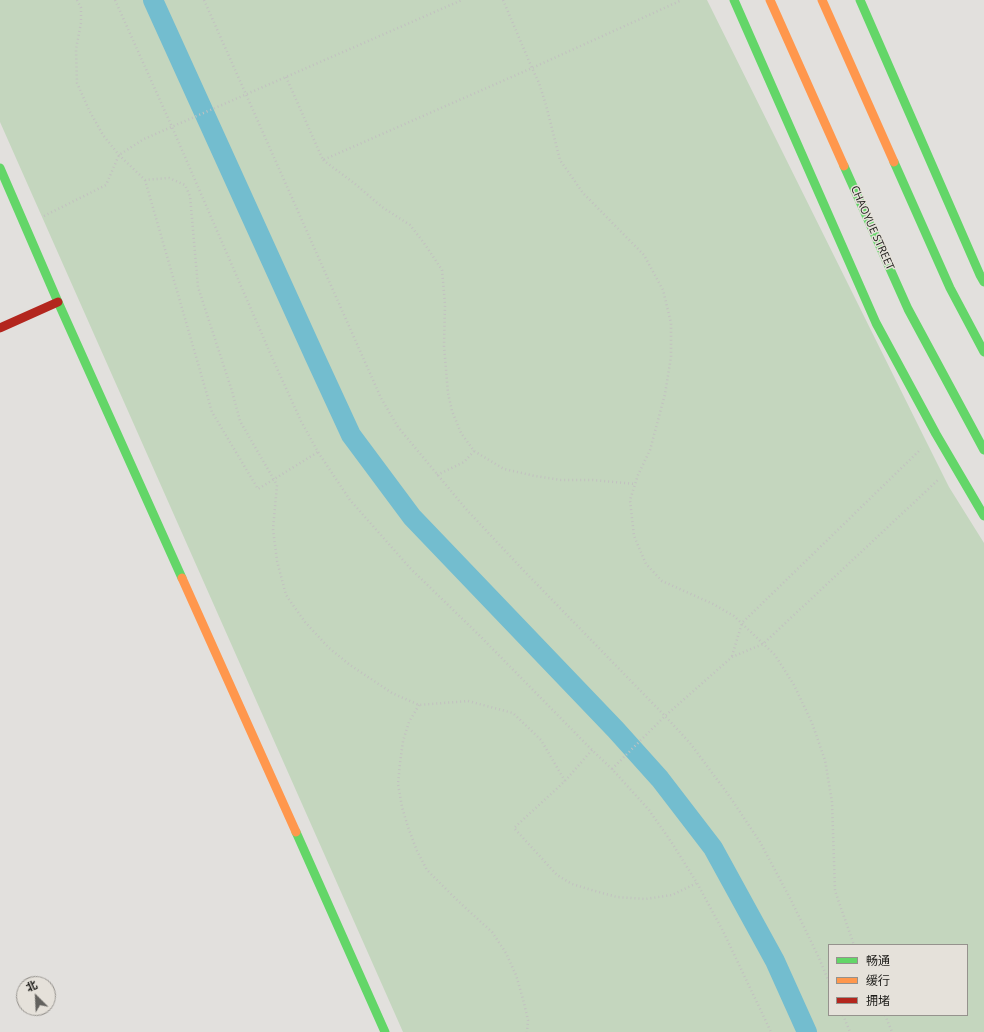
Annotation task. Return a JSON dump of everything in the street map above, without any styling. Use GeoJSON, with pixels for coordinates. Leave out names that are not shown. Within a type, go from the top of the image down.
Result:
{"type":"FeatureCollection","features":[{"type":"Feature","properties":{"kind":"street"},"geometry":{"type":"LineString","coordinates":[[734,0],[876,323],[936,434],[984,516]]}},
{"type":"Feature","properties":{"kind":"street","name":"CHAOYUE STREET"},"geometry":{"type":"LineString","coordinates":[[770,0],[908,309],[984,450]]}},
{"type":"Feature","properties":{"kind":"street"},"geometry":{"type":"LineString","coordinates":[[822,0],[950,288],[984,352]]}},
{"type":"Feature","properties":{"kind":"street"},"geometry":{"type":"LineString","coordinates":[[860,0],[984,282]]}},
{"type":"Feature","properties":{"kind":"street"},"geometry":{"type":"LineString","coordinates":[[0,168],[58,302],[385,1032]]}},
{"type":"Feature","properties":{"kind":"street"},"geometry":{"type":"LineString","coordinates":[[0,328],[58,302]]}},
{"type":"Feature","properties":{"kind":"path"},"geometry":{"type":"LineString","coordinates":[[77,0],[81,8],[81,23],[76,49],[77,83],[89,110],[103,135],[119,155],[145,180],[212,412],[258,488],[318,452]]}},
{"type":"Feature","properties":{"kind":"path"},"geometry":{"type":"LineString","coordinates":[[115,0],[274,362],[301,420],[318,452],[350,500],[410,568],[612,769],[649,810],[697,883],[723,931],[771,1032]]}},
{"type":"Feature","properties":{"kind":"path"},"geometry":{"type":"LineString","coordinates":[[204,0],[381,398],[398,427],[466,509],[690,743],[730,797],[760,842],[794,906],[828,980]]}},
{"type":"Feature","properties":{"kind":"path"},"geometry":{"type":"LineString","coordinates":[[25,225],[106,185],[119,155],[144,139],[462,0]]}},
{"type":"Feature","properties":{"kind":"path"},"geometry":{"type":"LineString","coordinates":[[503,0],[539,83],[560,160],[583,193],[644,255],[663,290],[671,323],[671,358],[665,394],[650,450],[638,475],[630,500],[634,536],[646,564],[662,581],[713,604],[734,616],[775,655],[794,685],[812,723],[825,760],[832,802],[835,890],[854,944]]}},
{"type":"Feature","properties":{"kind":"path"},"geometry":{"type":"LineString","coordinates":[[323,160],[682,0]]}},
{"type":"Feature","properties":{"kind":"path"},"geometry":{"type":"LineString","coordinates":[[286,77],[323,160],[354,182],[382,207],[410,225],[442,270],[445,304],[444,346],[448,393],[452,411],[461,433],[474,451],[504,469],[535,476],[561,480],[593,480],[635,484]]}},
{"type":"Feature","properties":{"kind":"path"},"geometry":{"type":"LineString","coordinates":[[145,180],[169,178],[185,185],[190,196],[198,287],[232,391],[240,421],[277,485],[273,529],[277,561],[286,595],[305,622],[329,648],[350,665],[392,694],[419,705],[468,701],[513,713],[541,740],[565,781]]}},
{"type":"Feature","properties":{"kind":"path"},"geometry":{"type":"LineString","coordinates":[[732,657],[742,623],[936,434]]}},
{"type":"Feature","properties":{"kind":"path"},"geometry":{"type":"LineString","coordinates":[[437,475],[464,462],[474,451]]}},
{"type":"Feature","properties":{"kind":"path"},"geometry":{"type":"LineString","coordinates":[[612,769],[665,716],[732,657],[763,644],[954,464]]}},
{"type":"Feature","properties":{"kind":"path"},"geometry":{"type":"LineString","coordinates":[[419,705],[409,722],[403,741],[398,784],[402,807],[408,827],[417,851],[427,870],[492,932],[506,953],[516,975],[523,999],[528,1020],[527,1032]]}},
{"type":"Feature","properties":{"kind":"path"},"geometry":{"type":"LineString","coordinates":[[592,750],[565,781],[514,828],[557,875],[572,884],[617,897],[645,899],[672,895],[697,883]]}},
{"type":"Feature","properties":{"kind":"path"},"geometry":{"type":"LineString","coordinates":[[843,1016],[850,1032]]}},
{"type":"Feature","properties":{"kind":"path"},"geometry":{"type":"LineString","coordinates":[[885,1016],[892,1032]]}},
{"type":"Feature","properties":{"kind":"green space"},"geometry":{"type":"Polygon","coordinates":[[[0,0],[707,0],[949,487],[984,543],[984,1032],[403,1032],[0,122],[0,0]]]}},
{"type":"Feature","properties":{"kind":"waterway"},"geometry":{"type":"LineString","coordinates":[[153,0],[351,435],[412,517],[616,730],[660,779],[713,848],[775,961],[807,1032]]}},
{"type":"Feature","properties":{"kind":"traffic: fast"},"geometry":{"type":"LineString","coordinates":[[734,0],[876,323],[936,434],[984,516]]}},
{"type":"Feature","properties":{"kind":"traffic: fast"},"geometry":{"type":"LineString","coordinates":[[860,0],[984,282]]}},
{"type":"Feature","properties":{"kind":"traffic: fast"},"geometry":{"type":"LineString","coordinates":[[894,162],[950,288],[984,352]]}},
{"type":"Feature","properties":{"kind":"traffic: fast"},"geometry":{"type":"LineString","coordinates":[[844,166],[908,309],[984,450]]}},
{"type":"Feature","properties":{"kind":"traffic: fast"},"geometry":{"type":"LineString","coordinates":[[0,168],[58,302],[182,578]]}},
{"type":"Feature","properties":{"kind":"traffic: fast"},"geometry":{"type":"LineString","coordinates":[[296,832],[385,1032]]}},
{"type":"Feature","properties":{"kind":"traffic: slow"},"geometry":{"type":"LineString","coordinates":[[770,0],[844,166]]}},
{"type":"Feature","properties":{"kind":"traffic: slow"},"geometry":{"type":"LineString","coordinates":[[822,0],[894,162]]}},
{"type":"Feature","properties":{"kind":"traffic: slow"},"geometry":{"type":"LineString","coordinates":[[182,578],[296,832]]}},
{"type":"Feature","properties":{"kind":"traffic: jam"},"geometry":{"type":"LineString","coordinates":[[0,328],[58,302]]}}]}
